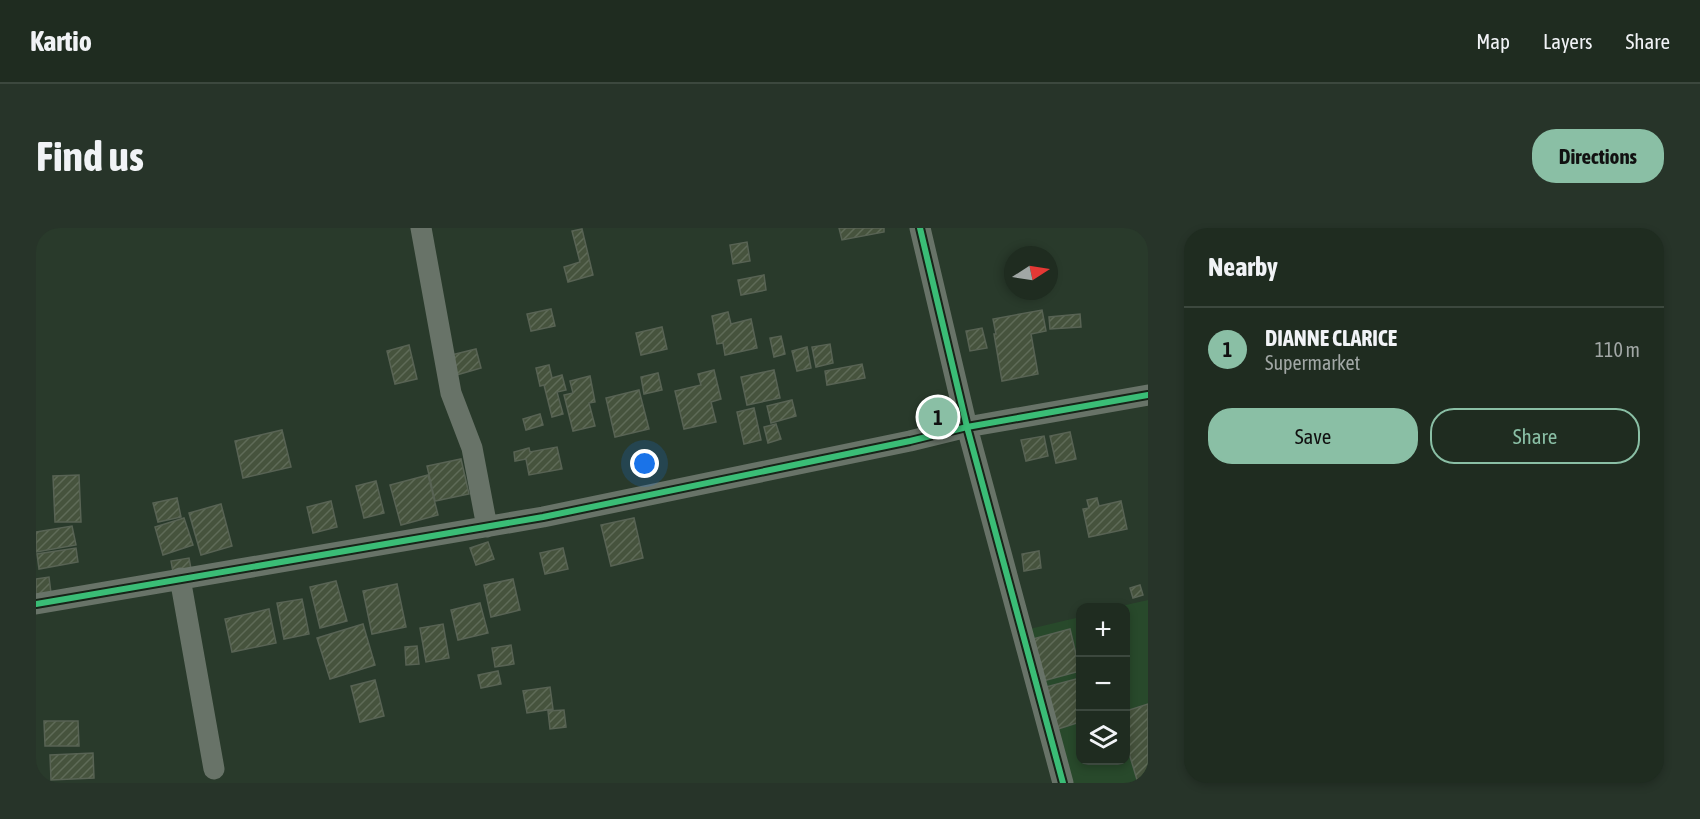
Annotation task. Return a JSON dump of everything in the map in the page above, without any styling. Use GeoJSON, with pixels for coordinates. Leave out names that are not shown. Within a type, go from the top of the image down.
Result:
{"type":"FeatureCollection","features":[{"type":"Feature","properties":{"kind":"street"},"geometry":{"type":"LineString","coordinates":[[421,228],[451,393],[472,448],[487,527]]}},
{"type":"Feature","properties":{"kind":"street"},"geometry":{"type":"LineString","coordinates":[[920,228],[967,427],[1063,783]]}},
{"type":"Feature","properties":{"kind":"street"},"geometry":{"type":"LineString","coordinates":[[36,604],[555,515],[967,427],[1148,395]]}},
{"type":"Feature","properties":{"kind":"street"},"geometry":{"type":"LineString","coordinates":[[180,578],[214,769]]}},
{"type":"Feature","properties":{"kind":"shaded area"},"geometry":{"type":"Polygon","coordinates":[[[1148,600],[1148,783],[1064,783],[1021,631],[1076,618],[1076,765],[1130,765],[1130,604],[1148,600]]]}},
{"type":"Feature","properties":{"kind":"building"},"geometry":{"type":"Polygon","coordinates":[[[839,228],[884,228],[884,232],[842,240],[839,228]]]}},
{"type":"Feature","properties":{"kind":"building"},"geometry":{"type":"Polygon","coordinates":[[[582,229],[593,275],[568,282],[564,267],[580,262],[572,231],[582,229]]]}},
{"type":"Feature","properties":{"kind":"building"},"geometry":{"type":"Polygon","coordinates":[[[747,242],[750,261],[733,264],[730,245],[747,242]]]}},
{"type":"Feature","properties":{"kind":"building"},"geometry":{"type":"Polygon","coordinates":[[[764,275],[766,290],[741,295],[738,280],[764,275]]]}},
{"type":"Feature","properties":{"kind":"building"},"geometry":{"type":"Polygon","coordinates":[[[551,309],[555,326],[531,331],[527,314],[551,309]]]}},
{"type":"Feature","properties":{"kind":"building"},"geometry":{"type":"Polygon","coordinates":[[[1042,310],[1046,331],[1031,334],[1038,374],[1002,381],[993,319],[1042,310]]]}},
{"type":"Feature","properties":{"kind":"building"},"geometry":{"type":"Polygon","coordinates":[[[728,312],[731,324],[751,319],[757,348],[725,355],[723,343],[717,344],[712,316],[728,312]]]}},
{"type":"Feature","properties":{"kind":"building"},"geometry":{"type":"Polygon","coordinates":[[[1080,314],[1081,327],[1050,329],[1049,317],[1080,314]]]}},
{"type":"Feature","properties":{"kind":"building"},"geometry":{"type":"Polygon","coordinates":[[[662,327],[667,349],[641,355],[636,333],[662,327]]]}},
{"type":"Feature","properties":{"kind":"building"},"geometry":{"type":"Polygon","coordinates":[[[982,328],[987,348],[970,351],[966,331],[982,328]]]}},
{"type":"Feature","properties":{"kind":"building"},"geometry":{"type":"Polygon","coordinates":[[[781,336],[785,354],[774,357],[770,338],[781,336]]]}},
{"type":"Feature","properties":{"kind":"building"},"geometry":{"type":"Polygon","coordinates":[[[830,344],[833,363],[816,367],[812,347],[830,344]]]}},
{"type":"Feature","properties":{"kind":"building"},"geometry":{"type":"Polygon","coordinates":[[[409,345],[417,379],[395,384],[387,351],[409,345]]]}},
{"type":"Feature","properties":{"kind":"building"},"geometry":{"type":"Polygon","coordinates":[[[807,347],[811,368],[797,371],[792,351],[807,347]]]}},
{"type":"Feature","properties":{"kind":"building"},"geometry":{"type":"Polygon","coordinates":[[[476,349],[481,368],[453,376],[447,356],[476,349]]]}},
{"type":"Feature","properties":{"kind":"building"},"geometry":{"type":"Polygon","coordinates":[[[862,364],[865,378],[827,385],[825,371],[862,364]]]}},
{"type":"Feature","properties":{"kind":"building"},"geometry":{"type":"Polygon","coordinates":[[[549,365],[552,378],[562,375],[566,390],[557,392],[563,414],[552,417],[544,385],[540,386],[536,368],[549,365]]]}},
{"type":"Feature","properties":{"kind":"building"},"geometry":{"type":"Polygon","coordinates":[[[714,370],[721,399],[711,402],[716,422],[684,429],[675,391],[701,385],[698,374],[714,370]]]}},
{"type":"Feature","properties":{"kind":"building"},"geometry":{"type":"Polygon","coordinates":[[[774,370],[780,398],[747,405],[741,377],[774,370]]]}},
{"type":"Feature","properties":{"kind":"building"},"geometry":{"type":"Polygon","coordinates":[[[658,373],[662,390],[644,394],[641,377],[658,373]]]}},
{"type":"Feature","properties":{"kind":"building"},"geometry":{"type":"Polygon","coordinates":[[[590,376],[595,402],[589,403],[595,426],[573,431],[564,395],[573,393],[570,381],[590,376]]]}},
{"type":"Feature","properties":{"kind":"building"},"geometry":{"type":"Polygon","coordinates":[[[639,390],[649,429],[615,437],[606,398],[639,390]]]}},
{"type":"Feature","properties":{"kind":"building"},"geometry":{"type":"Polygon","coordinates":[[[792,400],[796,416],[771,423],[767,406],[792,400]]]}},
{"type":"Feature","properties":{"kind":"building"},"geometry":{"type":"Polygon","coordinates":[[[754,408],[761,440],[744,444],[737,412],[754,408]]]}},
{"type":"Feature","properties":{"kind":"building"},"geometry":{"type":"Polygon","coordinates":[[[540,414],[543,425],[526,430],[523,419],[540,414]]]}},
{"type":"Feature","properties":{"kind":"building"},"geometry":{"type":"Polygon","coordinates":[[[776,424],[781,439],[768,443],[764,427],[776,424]]]}},
{"type":"Feature","properties":{"kind":"building"},"geometry":{"type":"Polygon","coordinates":[[[282,430],[291,467],[243,478],[235,441],[282,430]]]}},
{"type":"Feature","properties":{"kind":"building"},"geometry":{"type":"Polygon","coordinates":[[[1070,432],[1076,459],[1056,463],[1050,436],[1070,432]]]}},
{"type":"Feature","properties":{"kind":"building"},"geometry":{"type":"Polygon","coordinates":[[[1044,436],[1048,456],[1026,461],[1021,440],[1044,436]]]}},
{"type":"Feature","properties":{"kind":"building"},"geometry":{"type":"Polygon","coordinates":[[[557,447],[562,469],[529,475],[526,459],[515,461],[514,452],[529,448],[530,452],[557,447]]]}},
{"type":"Feature","properties":{"kind":"building"},"geometry":{"type":"Polygon","coordinates":[[[461,459],[469,494],[435,501],[427,466],[461,459]]]}},
{"type":"Feature","properties":{"kind":"building"},"geometry":{"type":"Polygon","coordinates":[[[79,475],[81,522],[55,522],[53,476],[79,475]]]}},
{"type":"Feature","properties":{"kind":"building"},"geometry":{"type":"Polygon","coordinates":[[[428,475],[438,515],[401,525],[390,485],[428,475]]]}},
{"type":"Feature","properties":{"kind":"building"},"geometry":{"type":"Polygon","coordinates":[[[376,481],[384,513],[364,518],[356,486],[376,481]]]}},
{"type":"Feature","properties":{"kind":"building"},"geometry":{"type":"Polygon","coordinates":[[[177,498],[181,517],[158,522],[153,503],[177,498]]]}},
{"type":"Feature","properties":{"kind":"building"},"geometry":{"type":"Polygon","coordinates":[[[1097,498],[1099,506],[1121,501],[1127,529],[1089,537],[1083,509],[1089,508],[1087,500],[1097,498]]]}},
{"type":"Feature","properties":{"kind":"building"},"geometry":{"type":"Polygon","coordinates":[[[331,501],[337,527],[313,533],[307,507],[331,501]]]}},
{"type":"Feature","properties":{"kind":"building"},"geometry":{"type":"Polygon","coordinates":[[[221,504],[232,546],[201,555],[189,513],[221,504]]]}},
{"type":"Feature","properties":{"kind":"building"},"geometry":{"type":"Polygon","coordinates":[[[184,518],[193,545],[163,555],[155,527],[184,518]]]}},
{"type":"Feature","properties":{"kind":"building"},"geometry":{"type":"Polygon","coordinates":[[[634,518],[643,558],[611,566],[601,525],[634,518]]]}},
{"type":"Feature","properties":{"kind":"building"},"geometry":{"type":"Polygon","coordinates":[[[72,526],[76,545],[36,552],[36,532],[72,526]]]}},
{"type":"Feature","properties":{"kind":"building"},"geometry":{"type":"Polygon","coordinates":[[[488,542],[494,559],[476,565],[470,548],[488,542]]]}},
{"type":"Feature","properties":{"kind":"building"},"geometry":{"type":"Polygon","coordinates":[[[76,548],[78,562],[39,569],[37,554],[76,548]]]}},
{"type":"Feature","properties":{"kind":"building"},"geometry":{"type":"Polygon","coordinates":[[[563,548],[568,569],[545,574],[540,553],[563,548]]]}},
{"type":"Feature","properties":{"kind":"building"},"geometry":{"type":"Polygon","coordinates":[[[1039,551],[1041,568],[1024,571],[1022,554],[1039,551]]]}},
{"type":"Feature","properties":{"kind":"building"},"geometry":{"type":"Polygon","coordinates":[[[189,558],[191,569],[173,572],[171,561],[189,558]]]}},
{"type":"Feature","properties":{"kind":"building"},"geometry":{"type":"Polygon","coordinates":[[[49,577],[51,593],[36,595],[36,579],[49,577]]]}},
{"type":"Feature","properties":{"kind":"building"},"geometry":{"type":"Polygon","coordinates":[[[513,579],[520,610],[491,617],[484,585],[513,579]]]}},
{"type":"Feature","properties":{"kind":"building"},"geometry":{"type":"Polygon","coordinates":[[[336,581],[347,621],[320,628],[310,587],[336,581]]]}},
{"type":"Feature","properties":{"kind":"building"},"geometry":{"type":"Polygon","coordinates":[[[397,584],[406,627],[372,634],[363,591],[397,584]]]}},
{"type":"Feature","properties":{"kind":"building"},"geometry":{"type":"Polygon","coordinates":[[[1140,585],[1143,595],[1133,598],[1130,588],[1140,585]]]}},
{"type":"Feature","properties":{"kind":"building"},"geometry":{"type":"Polygon","coordinates":[[[302,599],[309,634],[284,639],[277,603],[302,599]]]}},
{"type":"Feature","properties":{"kind":"building"},"geometry":{"type":"Polygon","coordinates":[[[480,603],[488,633],[458,640],[451,610],[480,603]]]}},
{"type":"Feature","properties":{"kind":"building"},"geometry":{"type":"Polygon","coordinates":[[[269,609],[276,643],[232,652],[225,619],[269,609]]]}},
{"type":"Feature","properties":{"kind":"building"},"geometry":{"type":"Polygon","coordinates":[[[363,624],[375,665],[330,679],[317,638],[363,624]]]}},
{"type":"Feature","properties":{"kind":"building"},"geometry":{"type":"Polygon","coordinates":[[[443,624],[449,658],[426,662],[420,628],[443,624]]]}},
{"type":"Feature","properties":{"kind":"building"},"geometry":{"type":"Polygon","coordinates":[[[1070,629],[1076,654],[1076,672],[1039,682],[1029,640],[1070,629]]]}},
{"type":"Feature","properties":{"kind":"building"},"geometry":{"type":"Polygon","coordinates":[[[511,645],[514,664],[495,667],[492,648],[511,645]]]}},
{"type":"Feature","properties":{"kind":"building"},"geometry":{"type":"Polygon","coordinates":[[[417,646],[419,664],[406,665],[405,647],[417,646]]]}},
{"type":"Feature","properties":{"kind":"building"},"geometry":{"type":"Polygon","coordinates":[[[498,671],[501,684],[481,688],[478,675],[498,671]]]}},
{"type":"Feature","properties":{"kind":"building"},"geometry":{"type":"Polygon","coordinates":[[[1076,679],[1076,723],[1058,729],[1046,687],[1076,679]]]}},
{"type":"Feature","properties":{"kind":"building"},"geometry":{"type":"Polygon","coordinates":[[[375,680],[384,716],[360,722],[351,686],[375,680]]]}},
{"type":"Feature","properties":{"kind":"building"},"geometry":{"type":"Polygon","coordinates":[[[550,687],[553,709],[527,713],[523,691],[550,687]]]}},
{"type":"Feature","properties":{"kind":"building"},"geometry":{"type":"Polygon","coordinates":[[[1148,704],[1148,783],[1138,783],[1130,756],[1130,710],[1148,704]]]}},
{"type":"Feature","properties":{"kind":"building"},"geometry":{"type":"Polygon","coordinates":[[[564,710],[566,727],[550,729],[548,711],[564,710]]]}},
{"type":"Feature","properties":{"kind":"building"},"geometry":{"type":"Polygon","coordinates":[[[44,721],[78,721],[79,746],[45,746],[44,721]]]}},
{"type":"Feature","properties":{"kind":"building"},"geometry":{"type":"Polygon","coordinates":[[[93,753],[94,778],[51,780],[50,755],[93,753]]]}},
{"type":"Feature","properties":{"kind":"cycle path"},"geometry":{"type":"LineString","coordinates":[[920,228],[967,427],[1063,783]]}},
{"type":"Feature","properties":{"kind":"cycle path"},"geometry":{"type":"LineString","coordinates":[[36,604],[543,517],[910,441],[967,427],[1148,395]]}},
{"type":"Feature","properties":{"kind":"place","name":"DIANNE CLARICE"},"geometry":{"type":"Point","coordinates":[938,417]}}]}
